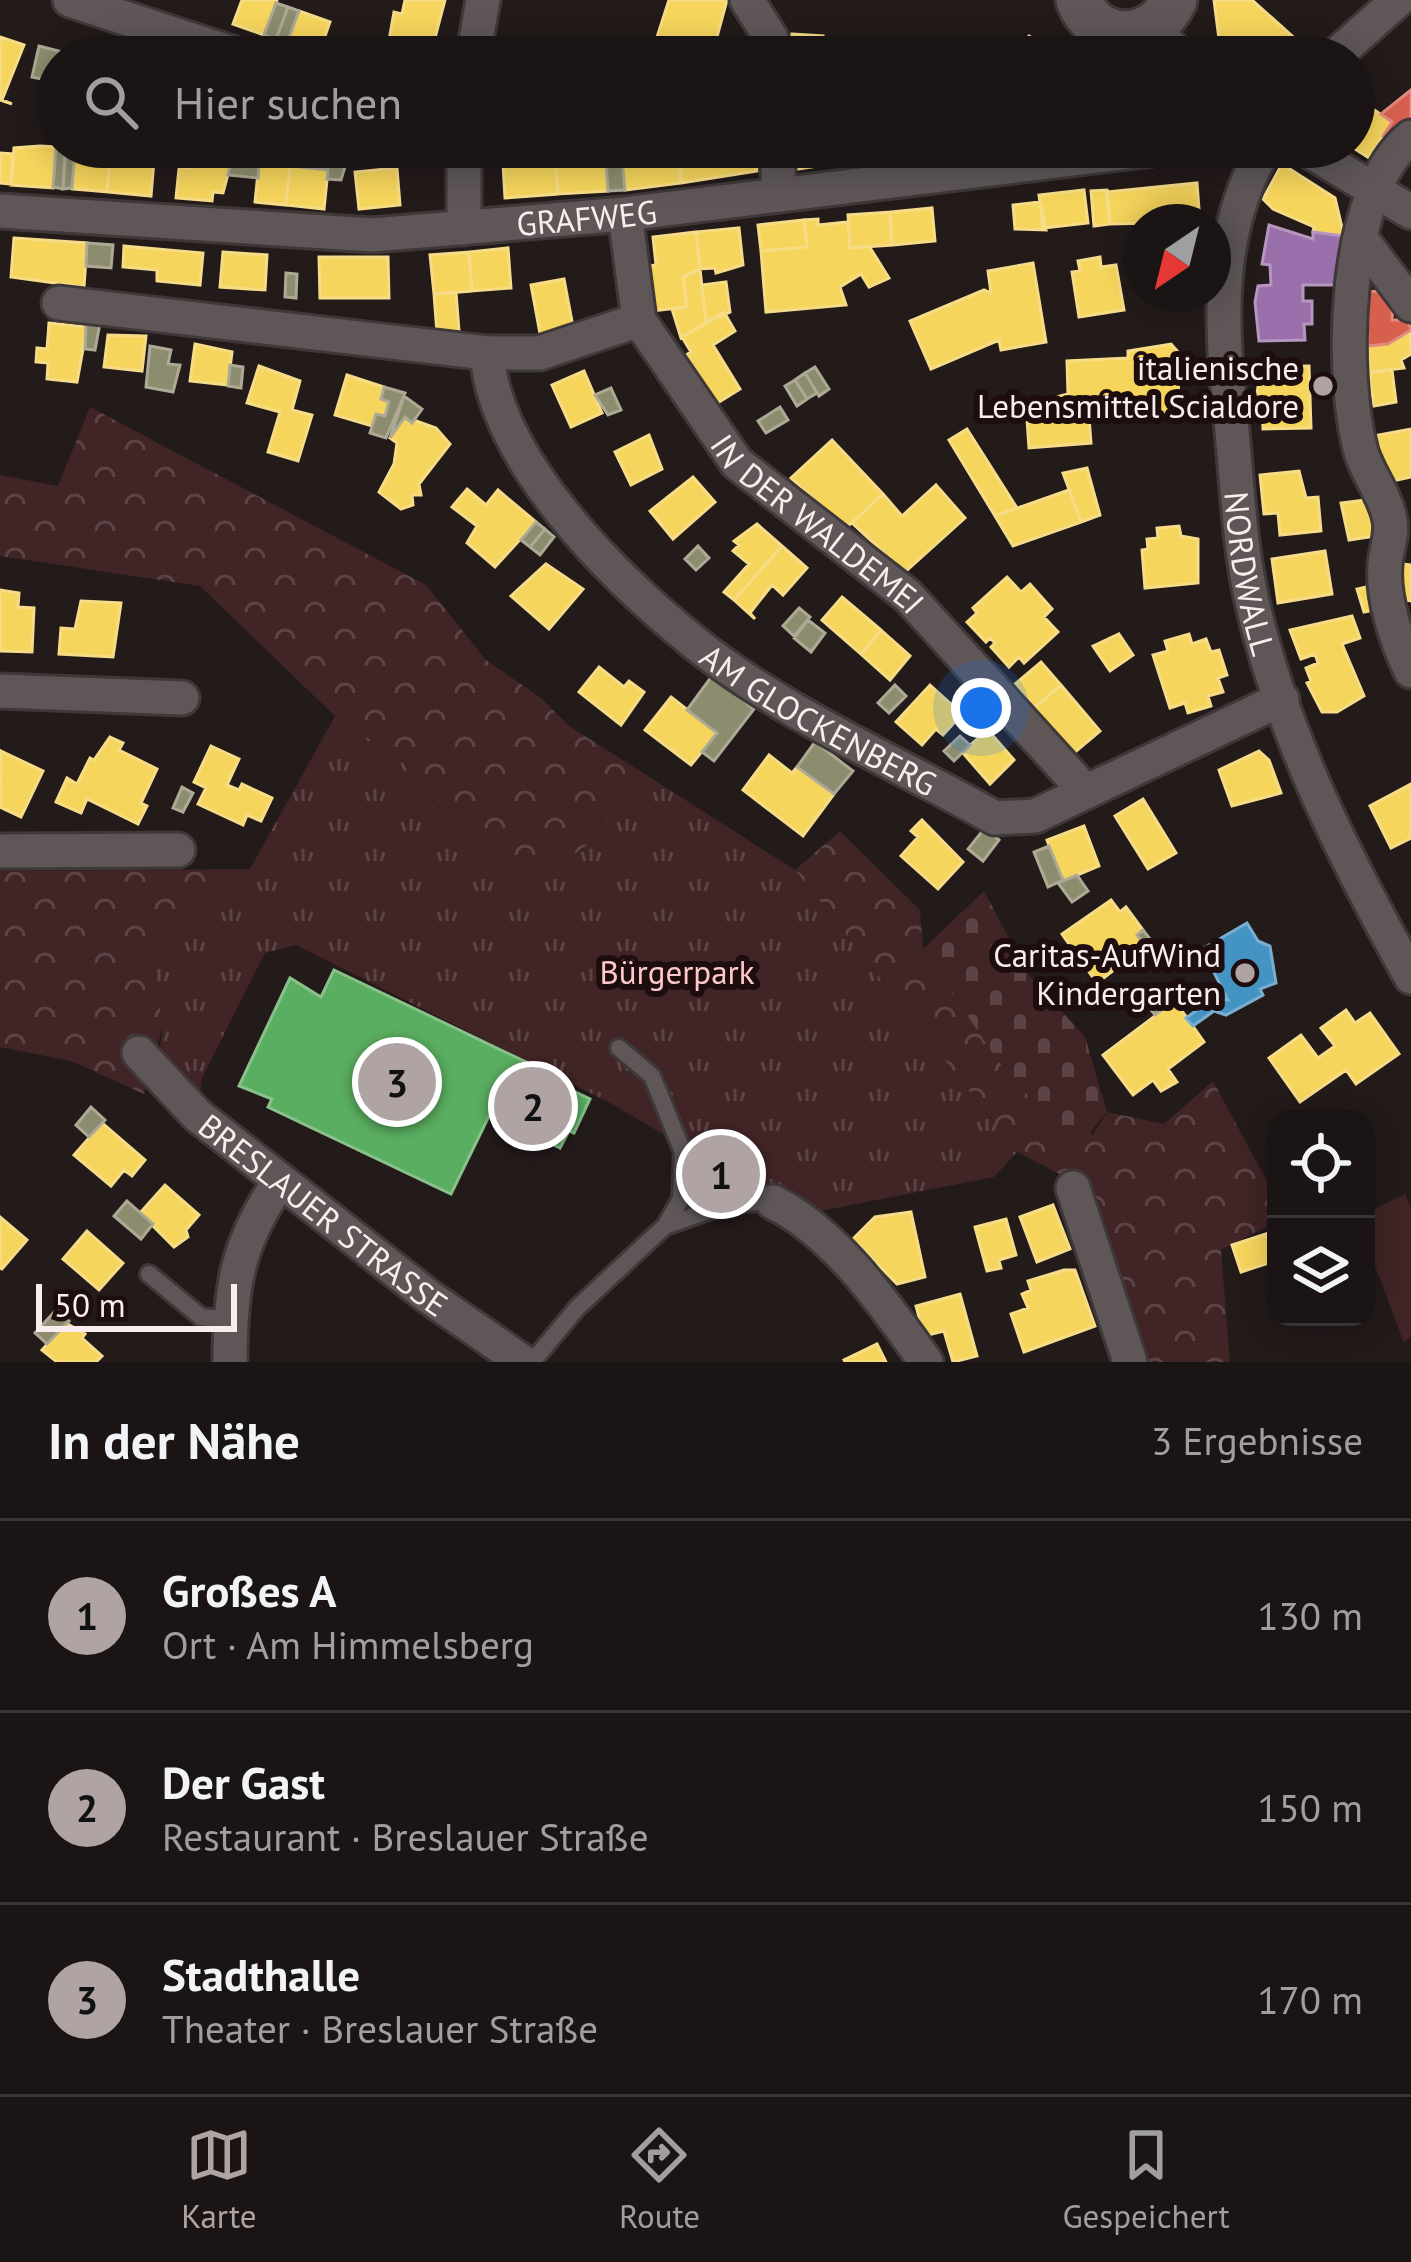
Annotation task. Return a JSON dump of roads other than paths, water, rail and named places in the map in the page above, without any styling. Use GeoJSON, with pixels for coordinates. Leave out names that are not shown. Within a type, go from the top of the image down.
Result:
{"type":"FeatureCollection","features":[{"type":"Feature","properties":{"kind":"street"},"geometry":{"type":"LineString","coordinates":[[70,0],[180,36]]}},
{"type":"Feature","properties":{"kind":"street"},"geometry":{"type":"LineString","coordinates":[[477,36],[483,0]]}},
{"type":"Feature","properties":{"kind":"street"},"geometry":{"type":"LineString","coordinates":[[747,0],[769,36]]}},
{"type":"Feature","properties":{"kind":"street"},"geometry":{"type":"LineString","coordinates":[[1079,0],[1092,22],[1106,31],[1138,34],[1169,28]]}},
{"type":"Feature","properties":{"kind":"street"},"geometry":{"type":"LineString","coordinates":[[1358,36],[1398,0]]}},
{"type":"Feature","properties":{"kind":"street"},"geometry":{"type":"LineString","coordinates":[[1411,137],[1375,189],[1351,281],[1353,390],[1362,453],[1401,539],[1384,569],[1400,647],[1411,671]]}},
{"type":"Feature","properties":{"kind":"street"},"geometry":{"type":"LineString","coordinates":[[464,168],[464,228]]}},
{"type":"Feature","properties":{"kind":"street"},"geometry":{"type":"LineString","coordinates":[[778,168],[779,195]]}},
{"type":"Feature","properties":{"kind":"street","name":"GRAFWEG"},"geometry":{"type":"LineString","coordinates":[[0,211],[373,235],[625,214],[998,168]]}},
{"type":"Feature","properties":{"kind":"street","name":"NORDWALL"},"geometry":{"type":"LineString","coordinates":[[1253,168],[1224,254],[1222,327],[1252,600],[1282,699],[1331,830],[1411,977]]}},
{"type":"Feature","properties":{"kind":"street"},"geometry":{"type":"LineString","coordinates":[[1339,168],[1411,212]]}},
{"type":"Feature","properties":{"kind":"street","name":"IN DER WALDEMEI"},"geometry":{"type":"LineString","coordinates":[[625,214],[639,320],[737,463],[908,596],[1086,792]]}},
{"type":"Feature","properties":{"kind":"street"},"geometry":{"type":"LineString","coordinates":[[1362,240],[1407,298]]}},
{"type":"Feature","properties":{"kind":"street"},"geometry":{"type":"LineString","coordinates":[[59,303],[487,353],[540,353],[639,320]]}},
{"type":"Feature","properties":{"kind":"street","name":"AM GLOCKENBERG"},"geometry":{"type":"LineString","coordinates":[[487,353],[500,416],[520,455],[614,566],[696,644],[995,818],[1035,816],[1282,699]]}},
{"type":"Feature","properties":{"kind":"street"},"geometry":{"type":"LineString","coordinates":[[0,692],[182,698]]}},
{"type":"Feature","properties":{"kind":"street"},"geometry":{"type":"LineString","coordinates":[[0,851],[178,850]]}},
{"type":"Feature","properties":{"kind":"street","name":"BRESLAUER STRASSE"},"geometry":{"type":"LineString","coordinates":[[139,1053],[197,1115],[523,1362]]}},
{"type":"Feature","properties":{"kind":"street"},"geometry":{"type":"LineString","coordinates":[[230,1362],[238,1259],[250,1225],[280,1181]]}},
{"type":"Feature","properties":{"kind":"street"},"geometry":{"type":"LineString","coordinates":[[1073,1188],[1130,1362]]}},
{"type":"Feature","properties":{"kind":"street"},"geometry":{"type":"LineString","coordinates":[[773,1202],[800,1215],[856,1274],[926,1362]]}},
{"type":"Feature","properties":{"kind":"lane"},"geometry":{"type":"LineString","coordinates":[[532,1362],[577,1308],[665,1226],[681,1199],[683,1152],[652,1076],[619,1048]]}},
{"type":"Feature","properties":{"kind":"lane"},"geometry":{"type":"LineString","coordinates":[[665,1226],[731,1203],[773,1202]]}},
{"type":"Feature","properties":{"kind":"lane"},"geometry":{"type":"LineString","coordinates":[[149,1274],[200,1317],[230,1321]]}},
{"type":"Feature","properties":{"kind":"place","name":"italienische Lebensmittel Scialdore"},"geometry":{"type":"Point","coordinates":[1323,386]}},
{"type":"Feature","properties":{"kind":"place","name":"Caritas-AufWind Kindergarten"},"geometry":{"type":"Point","coordinates":[1245,973]}},
{"type":"Feature","properties":{"kind":"place","name":"Stadthalle"},"geometry":{"type":"Point","coordinates":[397,1082]}},
{"type":"Feature","properties":{"kind":"place","name":"Der Gast"},"geometry":{"type":"Point","coordinates":[533,1106]}},
{"type":"Feature","properties":{"kind":"place","name":"Großes A"},"geometry":{"type":"Point","coordinates":[721,1174]}},
{"type":"Feature","properties":{"kind":"park label","name":"Bürgerpark"},"geometry":{"type":"Point","coordinates":[677,971]}}]}
